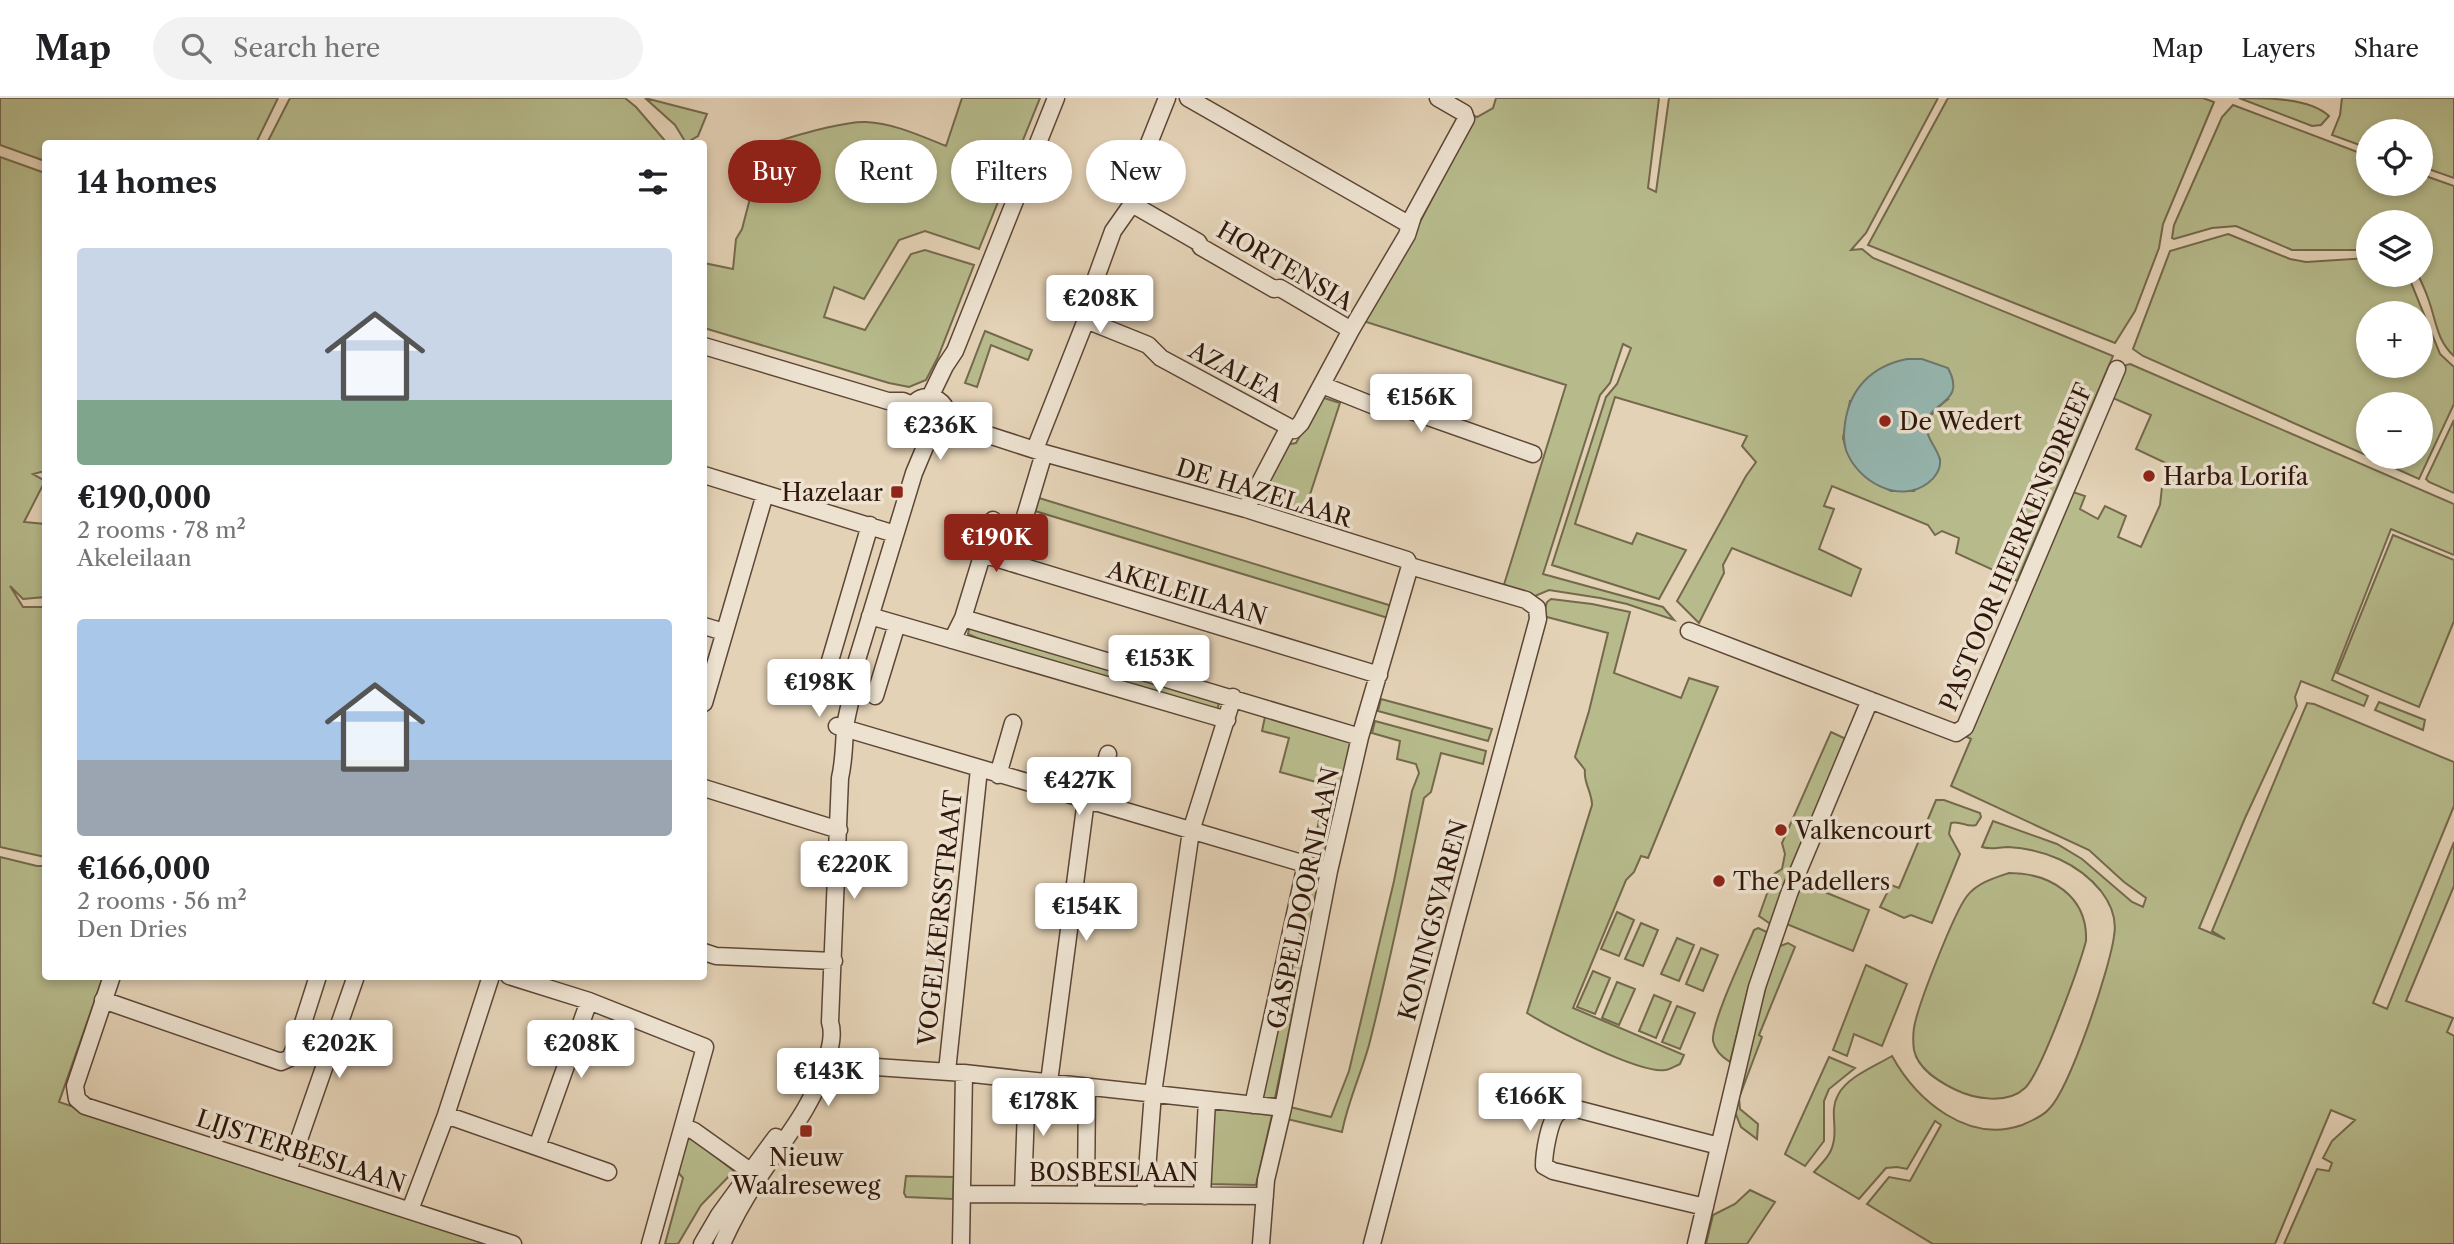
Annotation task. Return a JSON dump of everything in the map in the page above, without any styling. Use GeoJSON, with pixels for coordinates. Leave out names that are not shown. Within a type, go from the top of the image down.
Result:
{"type":"FeatureCollection","features":[{"type":"Feature","properties":{"kind":"street"},"geometry":{"type":"LineString","coordinates":[[940,410],[917,400],[911,409],[910,424],[924,434],[940,430],[940,410],[952,369],[954,351],[1056,98]]}},
{"type":"Feature","properties":{"kind":"street"},"geometry":{"type":"LineString","coordinates":[[1012,563],[1039,451],[1086,320],[1085,308],[1113,231],[1132,204],[1130,191],[1167,98]]}},
{"type":"Feature","properties":{"kind":"street"},"geometry":{"type":"LineString","coordinates":[[1188,98],[1410,225]]}},
{"type":"Feature","properties":{"kind":"street"},"geometry":{"type":"LineString","coordinates":[[1351,330],[1407,235],[1466,119],[1464,113],[1438,98]]}},
{"type":"Feature","properties":{"kind":"street","name":"HORTENSIA"},"geometry":{"type":"LineString","coordinates":[[1132,204],[1198,242],[1201,247],[1274,289],[1280,288],[1351,330],[1301,424],[1294,430],[1289,427],[1246,509]]}},
{"type":"Feature","properties":{"kind":"street","name":"AZALEA"},"geometry":{"type":"LineString","coordinates":[[1086,320],[1148,345],[1161,358],[1289,427]]}},
{"type":"Feature","properties":{"kind":"street"},"geometry":{"type":"LineString","coordinates":[[707,347],[888,401],[903,401],[911,409]]}},
{"type":"Feature","properties":{"kind":"street","name":"PASTOOR HEERKENSDREEF"},"geometry":{"type":"LineString","coordinates":[[1689,631],[1956,733],[1965,727],[2117,369]]}},
{"type":"Feature","properties":{"kind":"street"},"geometry":{"type":"LineString","coordinates":[[1322,385],[1377,407],[1400,407],[1532,454]]}},
{"type":"Feature","properties":{"kind":"street","name":"DE HAZELAAR"},"geometry":{"type":"LineString","coordinates":[[940,410],[962,430],[973,430],[1246,509],[1407,560],[1410,565],[1526,600],[1537,608]]}},
{"type":"Feature","properties":{"kind":"street"},"geometry":{"type":"LineString","coordinates":[[702,1244],[754,1174],[825,1063],[825,1029],[830,1022],[834,961],[840,778],[837,760],[841,697],[846,680],[853,673],[924,434]]}},
{"type":"Feature","properties":{"kind":"street"},"geometry":{"type":"LineString","coordinates":[[707,476],[895,534]]}},
{"type":"Feature","properties":{"kind":"street"},"geometry":{"type":"LineString","coordinates":[[707,693],[765,494]]}},
{"type":"Feature","properties":{"kind":"street"},"geometry":{"type":"LineString","coordinates":[[952,640],[963,618],[993,520]]}},
{"type":"Feature","properties":{"kind":"street"},"geometry":{"type":"LineString","coordinates":[[822,688],[870,525]]}},
{"type":"Feature","properties":{"kind":"street","name":"AKELEILAAN"},"geometry":{"type":"LineString","coordinates":[[982,554],[1379,676]]}},
{"type":"Feature","properties":{"kind":"street","name":"GASPELDOORNLAAN"},"geometry":{"type":"LineString","coordinates":[[1261,1244],[1266,1180],[1283,1108],[1329,871],[1360,737],[1410,565]]}},
{"type":"Feature","properties":{"kind":"street","name":"KONINGSVAREN"},"geometry":{"type":"LineString","coordinates":[[1372,1244],[1538,619],[1537,608]]}},
{"type":"Feature","properties":{"kind":"street"},"geometry":{"type":"LineString","coordinates":[[870,616],[1227,720]]}},
{"type":"Feature","properties":{"kind":"street"},"geometry":{"type":"LineString","coordinates":[[963,618],[1360,737]]}},
{"type":"Feature","properties":{"kind":"street"},"geometry":{"type":"LineString","coordinates":[[874,696],[897,624]]}},
{"type":"Feature","properties":{"kind":"street"},"geometry":{"type":"LineString","coordinates":[[707,627],[724,632]]}},
{"type":"Feature","properties":{"kind":"street"},"geometry":{"type":"LineString","coordinates":[[1145,1196],[1153,1093],[1191,831],[1233,697]]}},
{"type":"Feature","properties":{"kind":"street"},"geometry":{"type":"LineString","coordinates":[[1696,1244],[1757,987],[1775,932],[1870,699]]}},
{"type":"Feature","properties":{"kind":"street"},"geometry":{"type":"LineString","coordinates":[[998,775],[1013,723]]}},
{"type":"Feature","properties":{"kind":"street"},"geometry":{"type":"LineString","coordinates":[[841,727],[1329,871]]}},
{"type":"Feature","properties":{"kind":"street"},"geometry":{"type":"LineString","coordinates":[[1049,1082],[1090,802],[1108,754]]}},
{"type":"Feature","properties":{"kind":"street","name":"VOGELKERSSTRAAT"},"geometry":{"type":"LineString","coordinates":[[947,1071],[979,769]]}},
{"type":"Feature","properties":{"kind":"street"},"geometry":{"type":"LineString","coordinates":[[707,789],[839,830]]}},
{"type":"Feature","properties":{"kind":"street","name":"GASPELDOORNLAAN"},"geometry":{"type":"LineString","coordinates":[[1253,1105],[1306,864]]}},
{"type":"Feature","properties":{"kind":"street"},"geometry":{"type":"LineString","coordinates":[[707,953],[716,956],[834,961]]}},
{"type":"Feature","properties":{"kind":"street"},"geometry":{"type":"LineString","coordinates":[[110,980],[103,1000],[281,1062],[290,1058],[317,980]]}},
{"type":"Feature","properties":{"kind":"street"},"geometry":{"type":"LineString","coordinates":[[288,1171],[355,980]]}},
{"type":"Feature","properties":{"kind":"street"},"geometry":{"type":"LineString","coordinates":[[410,1210],[446,1115],[490,980]]}},
{"type":"Feature","properties":{"kind":"street"},"geometry":{"type":"LineString","coordinates":[[522,980],[589,1001],[705,1046],[650,1244]]}},
{"type":"Feature","properties":{"kind":"street","name":"LIJSTERBESLAAN"},"geometry":{"type":"LineString","coordinates":[[103,1000],[75,1086],[77,1099],[85,1106],[513,1244]]}},
{"type":"Feature","properties":{"kind":"street"},"geometry":{"type":"LineString","coordinates":[[537,1147],[589,1001]]}},
{"type":"Feature","properties":{"kind":"street"},"geometry":{"type":"LineString","coordinates":[[825,1063],[947,1071],[1283,1108]]}},
{"type":"Feature","properties":{"kind":"street"},"geometry":{"type":"LineString","coordinates":[[961,1242],[964,1073]]}},
{"type":"Feature","properties":{"kind":"street"},"geometry":{"type":"LineString","coordinates":[[1023,1194],[1027,1080]]}},
{"type":"Feature","properties":{"kind":"street"},"geometry":{"type":"LineString","coordinates":[[1086,1195],[1087,1087]]}},
{"type":"Feature","properties":{"kind":"street"},"geometry":{"type":"LineString","coordinates":[[1202,1195],[1207,1100]]}},
{"type":"Feature","properties":{"kind":"street"},"geometry":{"type":"LineString","coordinates":[[1705,1207],[1553,1171],[1545,1166],[1544,1153],[1553,1119],[1557,1113],[1569,1107],[1719,1146]]}},
{"type":"Feature","properties":{"kind":"street"},"geometry":{"type":"LineString","coordinates":[[446,1115],[608,1172]]}},
{"type":"Feature","properties":{"kind":"street"},"geometry":{"type":"LineString","coordinates":[[684,1126],[754,1174]]}},
{"type":"Feature","properties":{"kind":"street"},"geometry":{"type":"LineString","coordinates":[[722,1244],[754,1174]]}},
{"type":"Feature","properties":{"kind":"street","name":"BOSBESLAAN"},"geometry":{"type":"LineString","coordinates":[[962,1194],[1265,1196]]}},
{"type":"Feature","properties":{"kind":"green space"},"geometry":{"type":"Polygon","coordinates":[[[0,98],[278,98],[257,140],[42,140],[42,160],[0,145],[0,98]]]}},
{"type":"Feature","properties":{"kind":"green space"},"geometry":{"type":"Polygon","coordinates":[[[290,98],[625,98],[664,140],[269,140],[290,98]]]}},
{"type":"Feature","properties":{"kind":"green space"},"geometry":{"type":"Polygon","coordinates":[[[645,98],[707,114],[698,136],[691,140],[684,140],[675,125],[645,98]]]}},
{"type":"Feature","properties":{"kind":"green space"},"geometry":{"type":"Polygon","coordinates":[[[962,98],[1040,98],[1023,140],[951,140],[951,203],[998,203],[979,249],[925,231],[899,240],[864,299],[834,287],[824,317],[865,330],[911,254],[925,250],[974,265],[938,357],[926,380],[909,387],[889,383],[707,329],[707,264],[733,269],[736,239],[742,229],[749,203],[821,203],[821,140],[782,140],[830,127],[866,122],[897,127],[932,140],[835,140],[835,203],[937,203],[937,142],[946,146],[962,98]]]}},
{"type":"Feature","properties":{"kind":"green space"},"geometry":{"type":"Polygon","coordinates":[[[1496,98],[1659,98],[1648,188],[1656,192],[1669,98],[1938,98],[1866,233],[1851,250],[1862,249],[1873,258],[2113,356],[2017,581],[1956,553],[1959,538],[1942,531],[1935,535],[1928,525],[1832,486],[1824,506],[1834,509],[1819,549],[1861,569],[1851,596],[1732,548],[1723,565],[1724,573],[1699,623],[1677,601],[1756,462],[1742,446],[1747,436],[1615,397],[1575,524],[1632,544],[1637,533],[1686,550],[1659,599],[1552,565],[1606,397],[1617,384],[1631,348],[1623,344],[1610,383],[1600,395],[1543,574],[1663,607],[1674,620],[1600,598],[1549,590],[1528,599],[1502,591],[1566,385],[1363,321],[1420,222],[1475,116],[1493,108],[1496,98]],[[1947,400],[1850,401],[1843,438],[1847,452],[1869,479],[1891,491],[1914,491],[1940,459],[1927,433],[1928,420],[1947,400]]]}},
{"type":"Feature","properties":{"kind":"green space"},"geometry":{"type":"Polygon","coordinates":[[[1948,98],[2203,98],[2214,102],[2163,224],[2159,248],[2135,311],[2115,343],[1868,245],[1948,98]]]}},
{"type":"Feature","properties":{"kind":"green space"},"geometry":{"type":"Polygon","coordinates":[[[2239,98],[2300,102],[2329,116],[2321,125],[2312,126],[2239,98]]]}},
{"type":"Feature","properties":{"kind":"green space"},"geometry":{"type":"Polygon","coordinates":[[[2342,98],[2454,98],[2454,178],[2433,171],[2433,119],[2356,119],[2356,144],[2332,135],[2340,115],[2342,98]]]}},
{"type":"Feature","properties":{"kind":"green space"},"geometry":{"type":"Polygon","coordinates":[[[2233,105],[2356,151],[2356,196],[2433,196],[2433,179],[2454,186],[2454,356],[2440,337],[2433,314],[2433,301],[2429,301],[2423,287],[2433,287],[2433,210],[2356,210],[2356,250],[2292,250],[2236,226],[2212,228],[2172,238],[2174,225],[2222,117],[2233,105]]]}},
{"type":"Feature","properties":{"kind":"green space"},"geometry":{"type":"Polygon","coordinates":[[[0,157],[42,172],[42,472],[33,474],[42,479],[42,487],[24,522],[42,524],[42,597],[23,599],[10,586],[23,607],[42,607],[42,856],[0,847],[0,157]]]}},
{"type":"Feature","properties":{"kind":"green space"},"geometry":{"type":"Polygon","coordinates":[[[2228,234],[2290,259],[2306,262],[2356,259],[2356,287],[2413,287],[2419,301],[2356,301],[2356,378],[2433,378],[2433,337],[2440,354],[2454,367],[2454,404],[2433,449],[2433,392],[2356,392],[2356,451],[2143,356],[2133,349],[2170,251],[2228,234]]]}},
{"type":"Feature","properties":{"kind":"green space"},"geometry":{"type":"Polygon","coordinates":[[[985,331],[1032,350],[1028,360],[991,345],[977,387],[965,383],[985,331]]]}},
{"type":"Feature","properties":{"kind":"green space"},"geometry":{"type":"Polygon","coordinates":[[[2130,364],[2356,462],[2356,469],[2373,469],[2454,504],[2454,555],[2391,529],[2332,680],[2368,696],[2364,706],[2301,681],[2295,697],[2297,706],[2245,818],[2199,928],[2225,939],[2212,931],[2307,703],[2454,762],[2454,806],[2373,1003],[2387,1009],[2454,842],[2454,886],[2406,1001],[2453,1018],[2447,1032],[2454,1036],[2454,1244],[2284,1244],[2317,1169],[2329,1171],[2332,1163],[2323,1158],[2332,1141],[2355,1120],[2331,1110],[2275,1244],[1933,1244],[1867,1204],[1889,1177],[1910,1181],[1941,1125],[1935,1121],[1907,1169],[1886,1168],[1859,1199],[1814,1172],[1832,1148],[1835,1101],[1842,1089],[1862,1072],[1892,1056],[1915,1088],[1930,1103],[1964,1123],[1982,1129],[2022,1125],[2043,1114],[2058,1097],[2078,1053],[2097,999],[2111,952],[2114,918],[2101,891],[2071,865],[2047,854],[2021,848],[1982,847],[1993,821],[2057,844],[2082,859],[2132,902],[2143,907],[2146,898],[2089,850],[1951,786],[1971,739],[1967,737],[2039,574],[2037,571],[2070,491],[2085,496],[2080,509],[2098,519],[2105,506],[2126,516],[2118,537],[2141,547],[2160,505],[2162,487],[2170,465],[2136,449],[2151,415],[2113,398],[2126,365],[2130,364]]]}},
{"type":"Feature","properties":{"kind":"green space"},"geometry":{"type":"Polygon","coordinates":[[[1321,397],[1340,403],[1301,522],[1252,507],[1285,445],[1296,443],[1321,397]]]}},
{"type":"Feature","properties":{"kind":"green space"},"geometry":{"type":"Polygon","coordinates":[[[2454,420],[2454,493],[2426,479],[2454,420]]]}},
{"type":"Feature","properties":{"kind":"green space"},"geometry":{"type":"Polygon","coordinates":[[[2397,469],[2424,469],[2419,479],[2397,469]]]}},
{"type":"Feature","properties":{"kind":"green space"},"geometry":{"type":"Polygon","coordinates":[[[1039,498],[1392,606],[1388,618],[1035,511],[1039,498]]]}},
{"type":"Feature","properties":{"kind":"green space"},"geometry":{"type":"Polygon","coordinates":[[[2393,535],[2454,560],[2454,621],[2419,707],[2337,673],[2393,535]]]}},
{"type":"Feature","properties":{"kind":"green space"},"geometry":{"type":"Polygon","coordinates":[[[1551,599],[1630,612],[1614,673],[1681,698],[1689,678],[1718,687],[1648,858],[1641,856],[1634,872],[1626,880],[1573,1008],[1684,1055],[1680,1064],[1667,1070],[1636,1065],[1617,1058],[1527,1013],[1592,805],[1585,770],[1575,757],[1608,633],[1543,616],[1547,602],[1551,599]]]}},
{"type":"Feature","properties":{"kind":"green space"},"geometry":{"type":"Polygon","coordinates":[[[970,624],[1220,698],[1217,711],[979,639],[968,634],[970,624]]]}},
{"type":"Feature","properties":{"kind":"green space"},"geometry":{"type":"Polygon","coordinates":[[[1381,699],[1492,729],[1488,741],[1378,711],[1381,699]]]}},
{"type":"Feature","properties":{"kind":"green space"},"geometry":{"type":"Polygon","coordinates":[[[2379,702],[2425,720],[2423,730],[2375,710],[2379,702]]]}},
{"type":"Feature","properties":{"kind":"green space"},"geometry":{"type":"Polygon","coordinates":[[[1266,712],[1352,738],[1325,856],[1312,852],[1327,785],[1280,772],[1289,738],[1262,731],[1266,712]]]}},
{"type":"Feature","properties":{"kind":"green space"},"geometry":{"type":"Polygon","coordinates":[[[1375,721],[1486,751],[1483,764],[1441,753],[1431,792],[1424,798],[1377,1014],[1342,1132],[1287,1119],[1290,1107],[1331,1117],[1349,1071],[1394,881],[1412,791],[1419,773],[1416,764],[1397,759],[1400,741],[1372,733],[1375,721]]]}},
{"type":"Feature","properties":{"kind":"green space"},"geometry":{"type":"Polygon","coordinates":[[[1831,732],[1846,739],[1772,925],[1759,916],[1774,874],[1782,869],[1785,854],[1782,843],[1831,732]]]}},
{"type":"Feature","properties":{"kind":"green space"},"geometry":{"type":"Polygon","coordinates":[[[1936,800],[1944,800],[1980,813],[1981,817],[1976,825],[1951,823],[1949,834],[1960,854],[1932,923],[1911,915],[1904,918],[1880,907],[1891,885],[1899,888],[1936,800]]]}},
{"type":"Feature","properties":{"kind":"green space"},"geometry":{"type":"Polygon","coordinates":[[[0,857],[42,866],[42,980],[102,980],[59,1102],[287,1180],[498,1244],[0,1244],[0,857]]]}},
{"type":"Feature","properties":{"kind":"green space"},"geometry":{"type":"Polygon","coordinates":[[[2009,873],[2039,877],[2064,890],[2081,911],[2086,941],[2059,1019],[2032,1078],[2018,1093],[1990,1099],[1962,1093],[1929,1074],[1916,1057],[1913,1033],[1945,940],[1967,896],[1986,882],[2009,873]]]}},
{"type":"Feature","properties":{"kind":"green space"},"geometry":{"type":"Polygon","coordinates":[[[1309,876],[1321,879],[1275,1098],[1261,1098],[1309,876]]]}},
{"type":"Feature","properties":{"kind":"green space"},"geometry":{"type":"Polygon","coordinates":[[[1800,882],[1869,910],[1853,951],[1784,923],[1800,882]]]}},
{"type":"Feature","properties":{"kind":"green space"},"geometry":{"type":"Polygon","coordinates":[[[1617,912],[1634,920],[1619,956],[1601,949],[1617,912]]]}},
{"type":"Feature","properties":{"kind":"green space"},"geometry":{"type":"Polygon","coordinates":[[[1641,923],[1658,930],[1643,966],[1625,959],[1641,923]]]}},
{"type":"Feature","properties":{"kind":"green space"},"geometry":{"type":"Polygon","coordinates":[[[1758,928],[1767,932],[1748,989],[1730,1062],[1715,1048],[1714,1032],[1723,1003],[1754,930],[1758,928]]]}},
{"type":"Feature","properties":{"kind":"green space"},"geometry":{"type":"Polygon","coordinates":[[[1677,938],[1694,945],[1679,981],[1661,974],[1677,938]]]}},
{"type":"Feature","properties":{"kind":"green space"},"geometry":{"type":"Polygon","coordinates":[[[1788,943],[1795,947],[1759,1035],[1762,1037],[1739,1098],[1740,1109],[1758,1124],[1757,1139],[1741,1127],[1735,1112],[1775,948],[1788,943]]]}},
{"type":"Feature","properties":{"kind":"green space"},"geometry":{"type":"Polygon","coordinates":[[[1701,948],[1718,955],[1703,991],[1686,984],[1701,948]]]}},
{"type":"Feature","properties":{"kind":"green space"},"geometry":{"type":"Polygon","coordinates":[[[1866,965],[1907,984],[1882,1046],[1854,1034],[1847,1056],[1833,1050],[1866,965]]]}},
{"type":"Feature","properties":{"kind":"green space"},"geometry":{"type":"Polygon","coordinates":[[[1593,971],[1610,978],[1595,1014],[1577,1007],[1593,971]]]}},
{"type":"Feature","properties":{"kind":"green space"},"geometry":{"type":"Polygon","coordinates":[[[1617,982],[1635,989],[1619,1025],[1602,1018],[1617,982]]]}},
{"type":"Feature","properties":{"kind":"green space"},"geometry":{"type":"Polygon","coordinates":[[[1654,995],[1671,1002],[1656,1038],[1639,1031],[1654,995]]]}},
{"type":"Feature","properties":{"kind":"green space"},"geometry":{"type":"Polygon","coordinates":[[[1677,1006],[1695,1013],[1680,1049],[1662,1042],[1677,1006]]]}},
{"type":"Feature","properties":{"kind":"green space"},"geometry":{"type":"Polygon","coordinates":[[[1829,1057],[1855,1068],[1829,1089],[1824,1101],[1824,1141],[1805,1166],[1785,1154],[1829,1057]]]}},
{"type":"Feature","properties":{"kind":"green space"},"geometry":{"type":"Polygon","coordinates":[[[1210,1107],[1272,1115],[1256,1185],[1210,1184],[1210,1107]]]}},
{"type":"Feature","properties":{"kind":"green space"},"geometry":{"type":"Polygon","coordinates":[[[691,1138],[734,1171],[701,1205],[678,1244],[665,1244],[683,1178],[676,1170],[686,1140],[691,1138]]]}},
{"type":"Feature","properties":{"kind":"green space"},"geometry":{"type":"Polygon","coordinates":[[[906,1176],[954,1177],[953,1199],[906,1197],[906,1176]]]}},
{"type":"Feature","properties":{"kind":"green space"},"geometry":{"type":"Polygon","coordinates":[[[1750,1190],[1775,1202],[1747,1244],[1706,1244],[1713,1215],[1735,1204],[1750,1190]]]}},
{"type":"Feature","properties":{"kind":"water"},"geometry":{"type":"Polygon","coordinates":[[[1907,359],[1922,359],[1948,368],[1953,390],[1927,421],[1928,435],[1940,460],[1938,470],[1928,483],[1917,489],[1904,491],[1880,486],[1859,471],[1846,450],[1844,436],[1852,399],[1865,380],[1883,367],[1907,359]]]}},
{"type":"Feature","properties":{"kind":"place","name":"De Wedert"},"geometry":{"type":"Point","coordinates":[1885,421]}},
{"type":"Feature","properties":{"kind":"place","name":"Harba Lorifa"},"geometry":{"type":"Point","coordinates":[2149,476]}},
{"type":"Feature","properties":{"kind":"place","name":"Hazelaar"},"geometry":{"type":"Point","coordinates":[897,492]}},
{"type":"Feature","properties":{"kind":"place","name":"Valkencourt"},"geometry":{"type":"Point","coordinates":[1781,830]}},
{"type":"Feature","properties":{"kind":"place","name":"The Padellers"},"geometry":{"type":"Point","coordinates":[1719,881]}},
{"type":"Feature","properties":{"kind":"place","name":"Nieuw Waalreseweg"},"geometry":{"type":"Point","coordinates":[806,1131]}}]}
